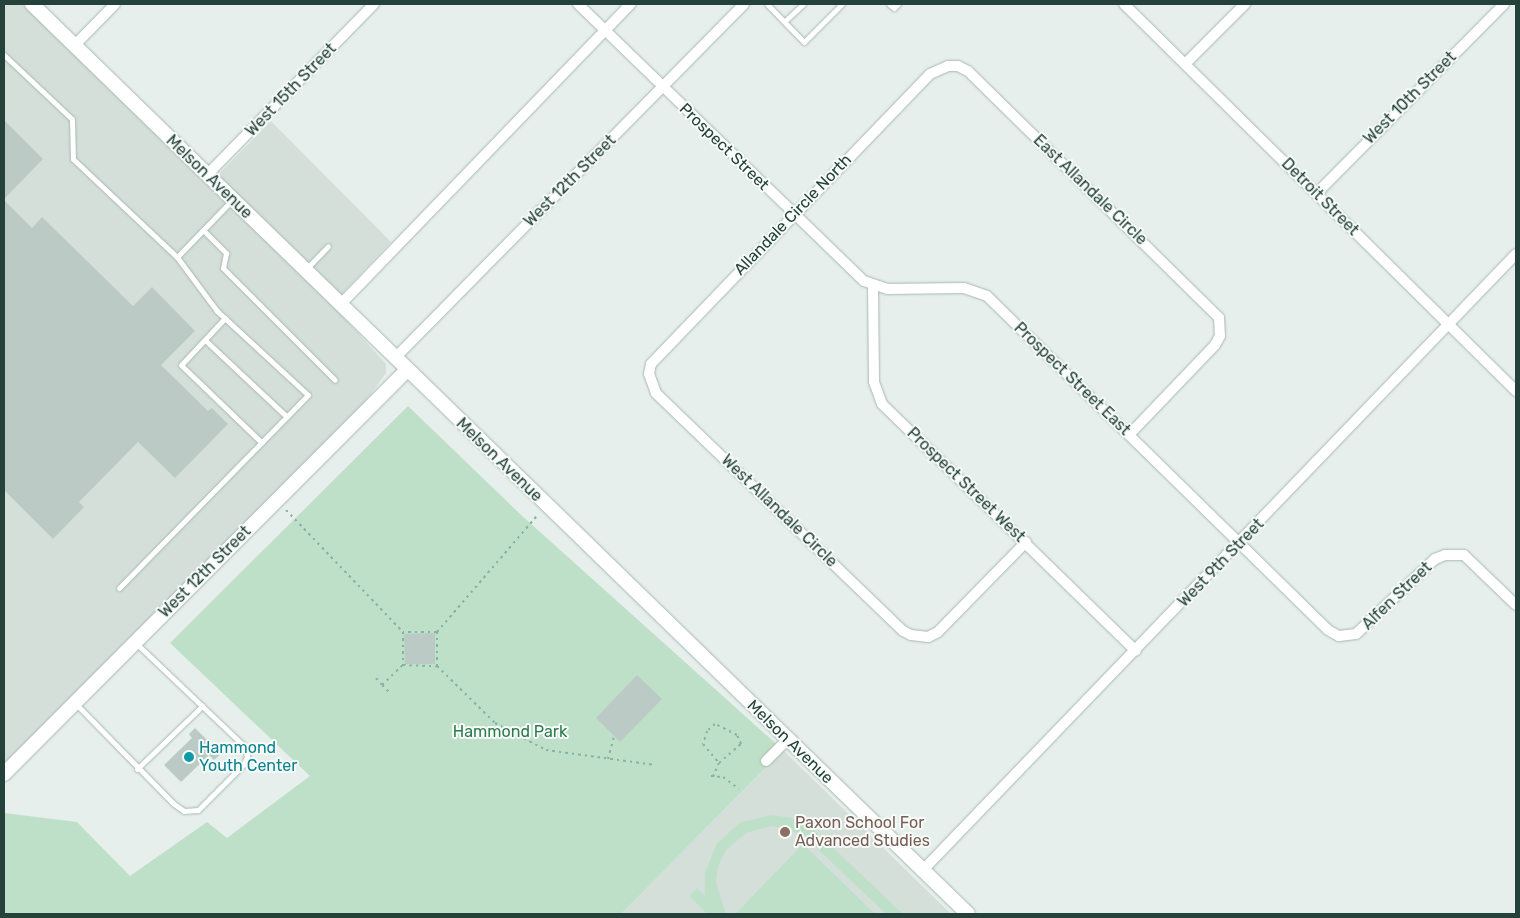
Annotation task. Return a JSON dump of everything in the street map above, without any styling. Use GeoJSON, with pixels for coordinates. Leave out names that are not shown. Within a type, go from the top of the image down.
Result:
{"type":"FeatureCollection","features":[{"type":"Feature","properties":{"kind":"street","name":"Melson Avenue"},"geometry":{"type":"LineString","coordinates":[[32,4],[968,914]]}},
{"type":"Feature","properties":{"kind":"street"},"geometry":{"type":"LineString","coordinates":[[75,45],[116,4]]}},
{"type":"Feature","properties":{"kind":"street","name":"West 15th Street"},"geometry":{"type":"LineString","coordinates":[[207,175],[374,4]]}},
{"type":"Feature","properties":{"kind":"street","name":"Prospect Street"},"geometry":{"type":"LineString","coordinates":[[578,4],[857,276],[873,286]]}},
{"type":"Feature","properties":{"kind":"street"},"geometry":{"type":"LineString","coordinates":[[340,305],[631,4]]}},
{"type":"Feature","properties":{"kind":"street","name":"West 12th Street"},"geometry":{"type":"LineString","coordinates":[[395,358],[744,4]]}},
{"type":"Feature","properties":{"kind":"street","name":"Detroit Street"},"geometry":{"type":"LineString","coordinates":[[1124,4],[1516,391]]}},
{"type":"Feature","properties":{"kind":"street"},"geometry":{"type":"LineString","coordinates":[[1185,64],[1246,4]]}},
{"type":"Feature","properties":{"kind":"street","name":"West 10th Street"},"geometry":{"type":"LineString","coordinates":[[1317,193],[1504,4]]}},
{"type":"Feature","properties":{"kind":"street","name":"Allandale Circle North"},"geometry":{"type":"LineString","coordinates":[[649,374],[657,355],[930,74],[948,66]]}},
{"type":"Feature","properties":{"kind":"street","name":"East Allandale Circle"},"geometry":{"type":"LineString","coordinates":[[948,66],[968,71],[1213,309],[1220,327],[1215,345],[1129,435]]}},
{"type":"Feature","properties":{"kind":"street","name":"West 9th Street"},"geometry":{"type":"LineString","coordinates":[[923,870],[1240,543],[1516,254]]}},
{"type":"Feature","properties":{"kind":"street","name":"Prospect Street East"},"geometry":{"type":"LineString","coordinates":[[873,286],[902,290],[977,290],[1240,543]]}},
{"type":"Feature","properties":{"kind":"street","name":"Prospect Street West"},"geometry":{"type":"LineString","coordinates":[[873,286],[876,394],[1136,651]]}},
{"type":"Feature","properties":{"kind":"street","name":"West 12th Street"},"geometry":{"type":"LineString","coordinates":[[4,774],[407,370]]}},
{"type":"Feature","properties":{"kind":"street","name":"West Allandale Circle"},"geometry":{"type":"LineString","coordinates":[[649,374],[656,393],[902,631],[920,637],[938,632],[1026,542]]}},
{"type":"Feature","properties":{"kind":"street","name":"Alfen Street"},"geometry":{"type":"LineString","coordinates":[[1240,543],[1328,630],[1339,636],[1348,636],[1365,628],[1436,559],[1444,554],[1464,556],[1516,605]]}},
{"type":"Feature","properties":{"kind":"street"},"geometry":{"type":"LineString","coordinates":[[766,761],[788,739]]}},
{"type":"Feature","properties":{"kind":"lane"},"geometry":{"type":"LineString","coordinates":[[767,4],[804,42],[842,4]]}},
{"type":"Feature","properties":{"kind":"lane"},"geometry":{"type":"LineString","coordinates":[[785,21],[803,4]]}},
{"type":"Feature","properties":{"kind":"lane"},"geometry":{"type":"LineString","coordinates":[[889,4],[894,8],[898,4]]}},
{"type":"Feature","properties":{"kind":"lane"},"geometry":{"type":"LineString","coordinates":[[4,54],[72,119],[73,159],[177,257],[225,318],[308,396],[119,588]]}},
{"type":"Feature","properties":{"kind":"lane"},"geometry":{"type":"LineString","coordinates":[[177,257],[233,200]]}},
{"type":"Feature","properties":{"kind":"lane"},"geometry":{"type":"LineString","coordinates":[[203,230],[226,253],[223,268],[335,380]]}},
{"type":"Feature","properties":{"kind":"lane"},"geometry":{"type":"LineString","coordinates":[[304,270],[328,246]]}},
{"type":"Feature","properties":{"kind":"lane"},"geometry":{"type":"LineString","coordinates":[[225,318],[181,365],[262,443]]}},
{"type":"Feature","properties":{"kind":"lane"},"geometry":{"type":"LineString","coordinates":[[205,340],[286,418]]}},
{"type":"Feature","properties":{"kind":"lane"},"geometry":{"type":"LineString","coordinates":[[74,703],[174,804],[184,811],[198,810],[244,764],[247,756],[243,745],[135,642]]}},
{"type":"Feature","properties":{"kind":"lane"},"geometry":{"type":"LineString","coordinates":[[138,768],[202,706]]}},
{"type":"Feature","properties":{"kind":"path"},"geometry":{"type":"LineString","coordinates":[[286,510],[403,632],[403,666]]}},
{"type":"Feature","properties":{"kind":"path"},"geometry":{"type":"LineString","coordinates":[[536,517],[437,632],[437,666],[495,724],[546,750],[655,765]]}},
{"type":"Feature","properties":{"kind":"path"},"geometry":{"type":"LineString","coordinates":[[403,632],[437,632]]}},
{"type":"Feature","properties":{"kind":"path"},"geometry":{"type":"LineString","coordinates":[[382,685],[403,666],[437,666]]}},
{"type":"Feature","properties":{"kind":"path"},"geometry":{"type":"LineString","coordinates":[[376,678],[389,692]]}},
{"type":"Feature","properties":{"kind":"path"},"geometry":{"type":"LineString","coordinates":[[719,763],[703,744],[707,731],[715,724],[737,735],[741,744],[719,763],[712,776],[723,777],[739,789]]}},
{"type":"Feature","properties":{"kind":"path"},"geometry":{"type":"LineString","coordinates":[[608,759],[614,736]]}},
{"type":"Feature","properties":{"kind":"shaded area"},"geometry":{"type":"Polygon","coordinates":[[[4,4],[22,4],[339,312],[386,364],[386,373],[366,401],[4,764],[4,4]]]}},
{"type":"Feature","properties":{"kind":"shaded area"},"geometry":{"type":"Polygon","coordinates":[[[271,121],[391,242],[339,297],[218,175],[271,121]]]}},
{"type":"Feature","properties":{"kind":"shaded area","name":"Paxon School For Advanced Studies"},"geometry":{"type":"Polygon","coordinates":[[[783,750],[951,914],[621,914],[783,750]]]}},
{"type":"Feature","properties":{"kind":"green space","name":"Hammond Park"},"geometry":{"type":"Polygon","coordinates":[[[408,406],[520,514],[783,750],[621,914],[4,914],[4,813],[77,822],[130,876],[207,822],[227,838],[310,776],[170,643],[408,406]]]}},
{"type":"Feature","properties":{"kind":"green space"},"geometry":{"type":"Polygon","coordinates":[[[771,815],[792,818],[811,827],[903,914],[886,914],[804,836],[789,829],[771,826],[746,833],[726,850],[718,866],[716,883],[726,914],[707,914],[689,896],[697,888],[705,896],[705,873],[717,843],[741,822],[771,815]]]}},
{"type":"Feature","properties":{"kind":"green space"},"geometry":{"type":"Polygon","coordinates":[[[803,844],[875,914],[735,914],[803,844]]]}},
{"type":"Feature","properties":{"kind":"building"},"geometry":{"type":"Polygon","coordinates":[[[4,120],[43,159],[4,199],[4,120]]]}},
{"type":"Feature","properties":{"kind":"building"},"geometry":{"type":"Polygon","coordinates":[[[4,200],[32,228],[42,217],[133,306],[152,287],[195,331],[161,365],[208,411],[212,408],[228,424],[175,478],[138,442],[79,502],[84,507],[53,539],[4,490],[4,200]]]}},
{"type":"Feature","properties":{"kind":"building"},"geometry":{"type":"Polygon","coordinates":[[[435,633],[435,664],[405,664],[404,634],[435,633]]]}},
{"type":"Feature","properties":{"kind":"building"},"geometry":{"type":"Polygon","coordinates":[[[637,675],[662,699],[620,742],[596,718],[637,675]]]}},
{"type":"Feature","properties":{"kind":"building","name":"Hammond Youth Center"},"geometry":{"type":"Polygon","coordinates":[[[195,728],[221,754],[214,760],[209,755],[181,782],[164,765],[192,738],[189,734],[195,728]]]}},
{"type":"Feature","properties":{"kind":"place","name":"Hammond Youth Center"},"geometry":{"type":"Point","coordinates":[189,757]}},
{"type":"Feature","properties":{"kind":"place","name":"Paxon School For Advanced Studies"},"geometry":{"type":"Point","coordinates":[785,832]}}]}
